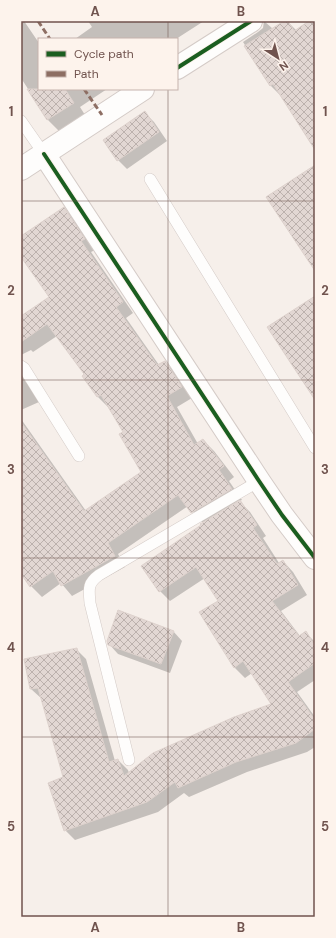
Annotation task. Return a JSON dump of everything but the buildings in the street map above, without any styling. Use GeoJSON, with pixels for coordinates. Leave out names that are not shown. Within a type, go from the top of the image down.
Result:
{"type":"FeatureCollection","features":[{"type":"Feature","properties":{"kind":"street"},"geometry":{"type":"LineString","coordinates":[[178,67],[251,21]]}},
{"type":"Feature","properties":{"kind":"street"},"geometry":{"type":"LineString","coordinates":[[21,169],[141,90]]}},
{"type":"Feature","properties":{"kind":"street"},"geometry":{"type":"LineString","coordinates":[[44,154],[259,481],[315,558]]}},
{"type":"Feature","properties":{"kind":"lane"},"geometry":{"type":"LineString","coordinates":[[21,122],[44,154]]}},
{"type":"Feature","properties":{"kind":"lane"},"geometry":{"type":"LineString","coordinates":[[150,179],[315,448]]}},
{"type":"Feature","properties":{"kind":"lane"},"geometry":{"type":"LineString","coordinates":[[21,366],[24,368],[79,456]]}},
{"type":"Feature","properties":{"kind":"lane"},"geometry":{"type":"LineString","coordinates":[[129,760],[90,603],[90,585],[99,575],[259,481]]}},
{"type":"Feature","properties":{"kind":"marked path"},"geometry":{"type":"LineString","coordinates":[[38,21],[49,38]]}},
{"type":"Feature","properties":{"kind":"marked path"},"geometry":{"type":"LineString","coordinates":[[85,90],[102,115]]}},
{"type":"Feature","properties":{"kind":"cycle path"},"geometry":{"type":"LineString","coordinates":[[178,67],[251,21]]}},
{"type":"Feature","properties":{"kind":"cycle path"},"geometry":{"type":"LineString","coordinates":[[44,154],[259,481],[282,515],[315,558]]}}]}
